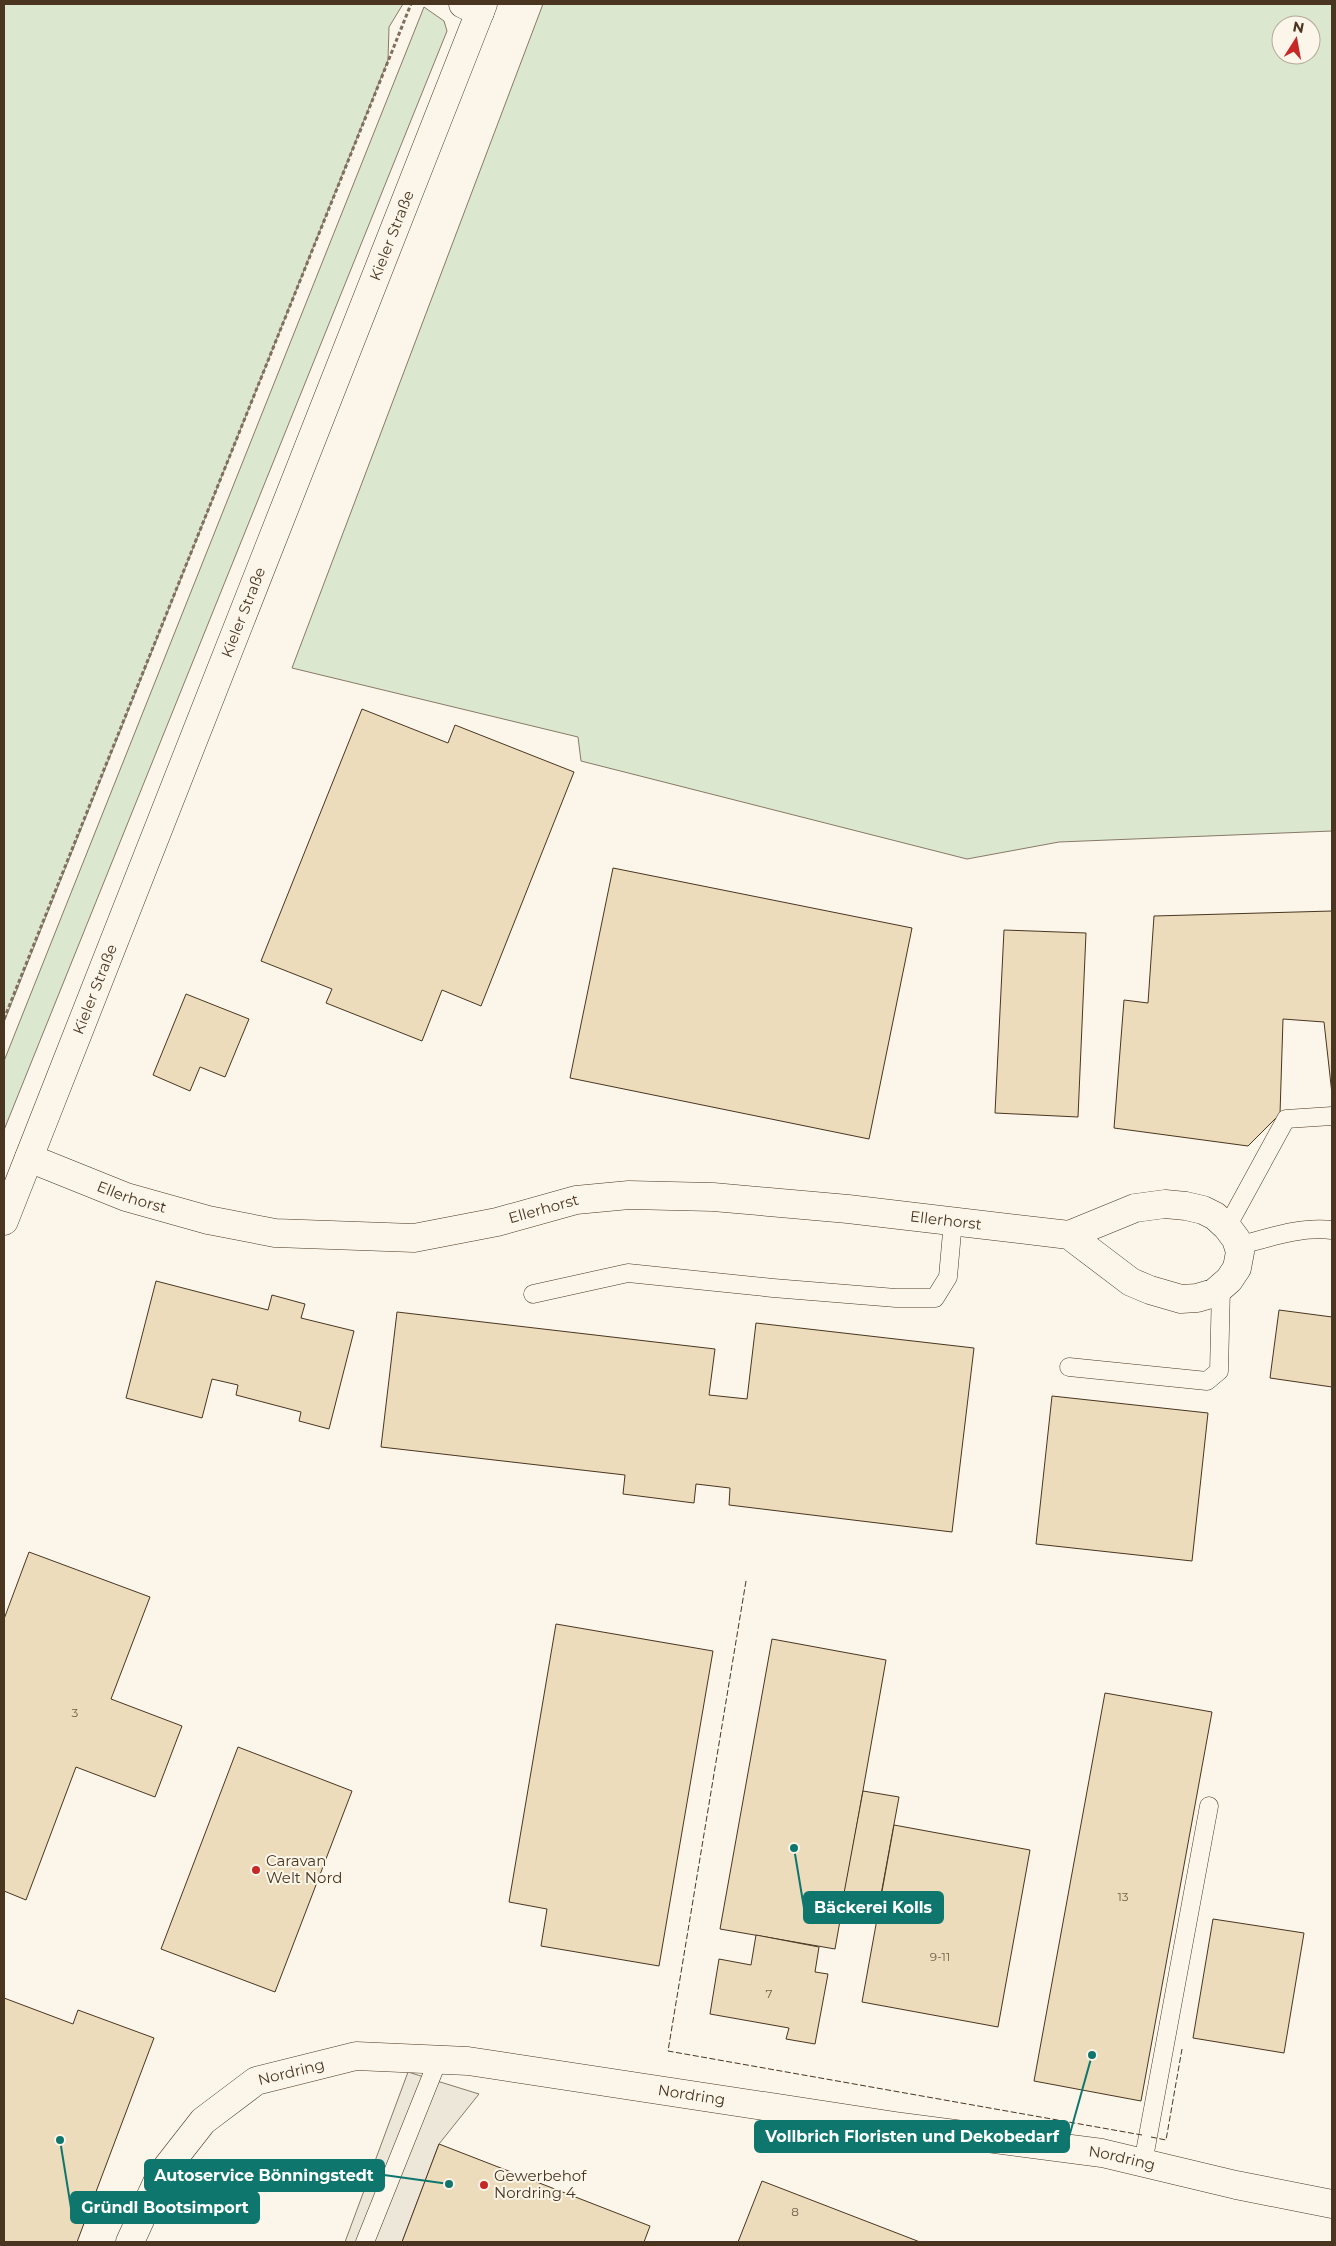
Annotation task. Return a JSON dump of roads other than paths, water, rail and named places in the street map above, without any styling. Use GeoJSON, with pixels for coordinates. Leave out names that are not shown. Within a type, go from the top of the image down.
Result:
{"type":"FeatureCollection","features":[{"type":"Feature","properties":{"kind":"street","name":"Kieler Straße"},"geometry":{"type":"LineString","coordinates":[[4,1221],[475,7]]}},
{"type":"Feature","properties":{"kind":"street","name":"Ellerhorst"},"geometry":{"type":"LineString","coordinates":[[29,1158],[126,1197],[208,1220],[275,1232],[414,1238],[497,1222],[576,1200],[630,1195],[713,1197],[848,1209],[1069,1235],[1135,1208],[1165,1204],[1203,1210],[1215,1216],[1233,1236]]}},
{"type":"Feature","properties":{"kind":"street"},"geometry":{"type":"LineString","coordinates":[[1069,1235],[1112,1270],[1131,1282],[1174,1297],[1189,1298],[1214,1293],[1229,1280],[1237,1268],[1240,1252],[1233,1236]]}},
{"type":"Feature","properties":{"kind":"street","name":"Nordring"},"geometry":{"type":"LineString","coordinates":[[130,2242],[160,2176],[203,2121],[256,2081],[356,2056],[468,2061],[895,2126],[1102,2153],[1236,2185],[1332,2204]]}},
{"type":"Feature","properties":{"kind":"lane"},"geometry":{"type":"LineString","coordinates":[[1332,1116],[1286,1120],[1233,1236],[1276,1236],[1310,1230],[1332,1230]]}},
{"type":"Feature","properties":{"kind":"lane"},"geometry":{"type":"LineString","coordinates":[[533,1294],[628,1273],[773,1288],[896,1298],[935,1298],[948,1277],[953,1221]]}},
{"type":"Feature","properties":{"kind":"lane"},"geometry":{"type":"LineString","coordinates":[[1069,1368],[1206,1381],[1218,1371],[1221,1287]]}},
{"type":"Feature","properties":{"kind":"lane"},"geometry":{"type":"LineString","coordinates":[[1143,2163],[1209,1806]]}},
{"type":"Feature","properties":{"kind":"lane"},"geometry":{"type":"LineString","coordinates":[[365,2242],[438,2060]]}},
{"type":"Feature","properties":{"kind":"place","name":"Bäckerei Kolls"},"geometry":{"type":"Point","coordinates":[794,1848]}},
{"type":"Feature","properties":{"kind":"place","name":"Caravan Welt Nord"},"geometry":{"type":"Point","coordinates":[256,1870]}},
{"type":"Feature","properties":{"kind":"place","name":"Vollbrich Floristen und Dekobedarf"},"geometry":{"type":"Point","coordinates":[1092,2055]}},
{"type":"Feature","properties":{"kind":"place","name":"Gründl Bootsimport"},"geometry":{"type":"Point","coordinates":[60,2140]}},
{"type":"Feature","properties":{"kind":"place","name":"Autoservice Bönningstedt"},"geometry":{"type":"Point","coordinates":[449,2184]}},
{"type":"Feature","properties":{"kind":"place","name":"Gewerbehof Nordring 4"},"geometry":{"type":"Point","coordinates":[484,2185]}}]}
